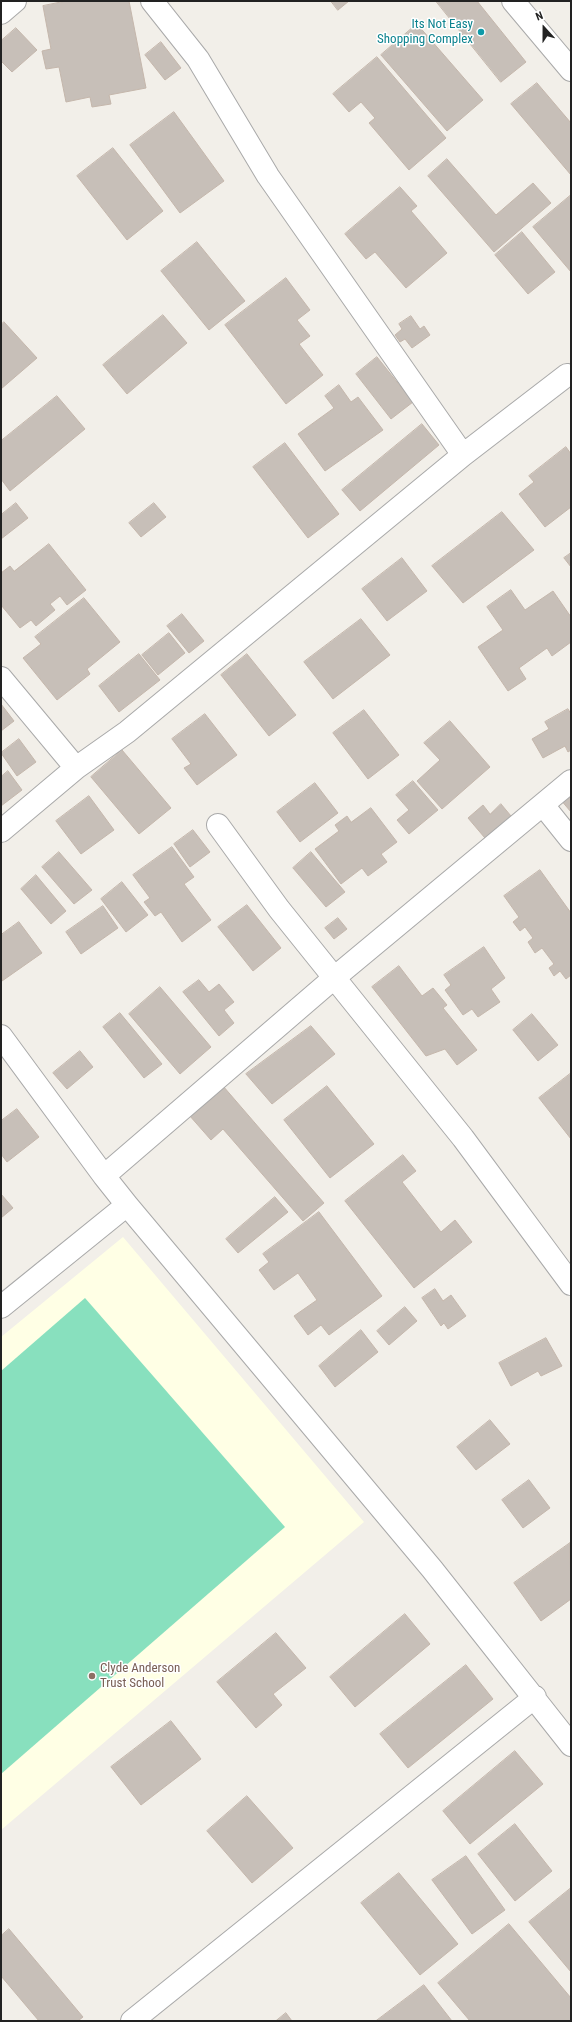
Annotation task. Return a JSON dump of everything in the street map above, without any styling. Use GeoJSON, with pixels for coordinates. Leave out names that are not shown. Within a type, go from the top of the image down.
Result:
{"type":"FeatureCollection","features":[{"type":"Feature","properties":{"kind":"street"},"geometry":{"type":"LineString","coordinates":[[1,13],[15,1]]}},
{"type":"Feature","properties":{"kind":"street"},"geometry":{"type":"LineString","coordinates":[[152,1],[198,59],[268,176],[463,455]]}},
{"type":"Feature","properties":{"kind":"street"},"geometry":{"type":"LineString","coordinates":[[513,1],[571,70]]}},
{"type":"Feature","properties":{"kind":"street"},"geometry":{"type":"LineString","coordinates":[[1,831],[76,768],[127,732],[463,455],[570,375]]}},
{"type":"Feature","properties":{"kind":"street"},"geometry":{"type":"LineString","coordinates":[[1,678],[76,768]]}},
{"type":"Feature","properties":{"kind":"street"},"geometry":{"type":"LineString","coordinates":[[104,1176],[334,978],[571,781]]}},
{"type":"Feature","properties":{"kind":"street"},"geometry":{"type":"LineString","coordinates":[[543,805],[571,840]]}},
{"type":"Feature","properties":{"kind":"street"},"geometry":{"type":"LineString","coordinates":[[218,825],[279,908],[463,1138],[571,1284]]}},
{"type":"Feature","properties":{"kind":"street"},"geometry":{"type":"LineString","coordinates":[[1,1036],[127,1205],[432,1569],[569,1737]]}},
{"type":"Feature","properties":{"kind":"street"},"geometry":{"type":"LineString","coordinates":[[1,1307],[127,1205]]}},
{"type":"Feature","properties":{"kind":"street"},"geometry":{"type":"LineString","coordinates":[[132,2021],[535,1697]]}},
{"type":"Feature","properties":{"kind":"shaded area","name":"Clyde Anderson Trust School"},"geometry":{"type":"Polygon","coordinates":[[[123,1237],[364,1522],[1,1830],[1,1337],[123,1237]]]}},
{"type":"Feature","properties":{"kind":"green space","name":"Clyde Anderson Trust School"},"geometry":{"type":"Polygon","coordinates":[[[85,1298],[285,1527],[1,1774],[1,1371],[85,1298]]]}},
{"type":"Feature","properties":{"kind":"building"},"geometry":{"type":"Polygon","coordinates":[[[66,1],[129,1],[146,88],[109,95],[111,104],[92,107],[90,97],[66,102],[59,67],[46,69],[42,51],[51,49],[43,6],[66,1]]]}},
{"type":"Feature","properties":{"kind":"building"},"geometry":{"type":"Polygon","coordinates":[[[331,1],[349,1],[338,10],[331,1]]]}},
{"type":"Feature","properties":{"kind":"building","name":"Its Not Easy Shopping Complex"},"geometry":{"type":"Polygon","coordinates":[[[436,1],[477,1],[526,62],[501,82],[436,1]]]}},
{"type":"Feature","properties":{"kind":"building"},"geometry":{"type":"Polygon","coordinates":[[[417,24],[483,100],[447,131],[381,55],[417,24]]]}},
{"type":"Feature","properties":{"kind":"building"},"geometry":{"type":"Polygon","coordinates":[[[16,28],[37,50],[12,72],[1,61],[1,41],[16,28]]]}},
{"type":"Feature","properties":{"kind":"building"},"geometry":{"type":"Polygon","coordinates":[[[161,42],[181,68],[165,80],[145,55],[161,42]]]}},
{"type":"Feature","properties":{"kind":"building"},"geometry":{"type":"Polygon","coordinates":[[[377,57],[446,138],[409,170],[369,123],[375,118],[361,102],[349,112],[333,94],[377,57]]]}},
{"type":"Feature","properties":{"kind":"building"},"geometry":{"type":"Polygon","coordinates":[[[537,83],[571,123],[571,175],[511,104],[537,83]]]}},
{"type":"Feature","properties":{"kind":"building"},"geometry":{"type":"Polygon","coordinates":[[[174,112],[224,181],[180,213],[130,145],[174,112]]]}},
{"type":"Feature","properties":{"kind":"building"},"geometry":{"type":"Polygon","coordinates":[[[113,148],[163,211],[127,240],[77,176],[113,148]]]}},
{"type":"Feature","properties":{"kind":"building"},"geometry":{"type":"Polygon","coordinates":[[[447,159],[496,215],[533,183],[551,203],[494,252],[428,176],[447,159]]]}},
{"type":"Feature","properties":{"kind":"building"},"geometry":{"type":"Polygon","coordinates":[[[400,187],[417,206],[411,211],[447,253],[406,288],[375,252],[366,259],[345,234],[400,187]]]}},
{"type":"Feature","properties":{"kind":"building"},"geometry":{"type":"Polygon","coordinates":[[[571,195],[571,272],[533,227],[571,195]]]}},
{"type":"Feature","properties":{"kind":"building"},"geometry":{"type":"Polygon","coordinates":[[[522,232],[555,272],[528,294],[495,255],[522,232]]]}},
{"type":"Feature","properties":{"kind":"building"},"geometry":{"type":"Polygon","coordinates":[[[197,242],[245,301],[209,330],[161,271],[197,242]]]}},
{"type":"Feature","properties":{"kind":"building"},"geometry":{"type":"Polygon","coordinates":[[[286,278],[310,310],[297,320],[310,336],[299,344],[323,375],[286,404],[225,325],[286,278]]]}},
{"type":"Feature","properties":{"kind":"building"},"geometry":{"type":"Polygon","coordinates":[[[163,315],[187,343],[127,394],[103,365],[163,315]]]}},
{"type":"Feature","properties":{"kind":"building"},"geometry":{"type":"Polygon","coordinates":[[[411,316],[420,329],[424,326],[430,335],[412,348],[405,339],[400,342],[395,335],[402,329],[399,324],[411,316]]]}},
{"type":"Feature","properties":{"kind":"building"},"geometry":{"type":"Polygon","coordinates":[[[4,322],[37,358],[1,389],[1,325],[4,322]]]}},
{"type":"Feature","properties":{"kind":"building"},"geometry":{"type":"Polygon","coordinates":[[[377,357],[413,402],[391,419],[356,374],[377,357]]]}},
{"type":"Feature","properties":{"kind":"building"},"geometry":{"type":"Polygon","coordinates":[[[339,385],[351,402],[358,397],[383,430],[325,471],[298,434],[334,408],[325,396],[339,385]]]}},
{"type":"Feature","properties":{"kind":"building"},"geometry":{"type":"Polygon","coordinates":[[[57,396],[85,429],[10,491],[1,479],[1,441],[57,396]]]}},
{"type":"Feature","properties":{"kind":"building"},"geometry":{"type":"Polygon","coordinates":[[[422,424],[439,445],[360,511],[342,490],[422,424]]]}},
{"type":"Feature","properties":{"kind":"building"},"geometry":{"type":"Polygon","coordinates":[[[285,443],[339,514],[308,538],[253,467],[285,443]]]}},
{"type":"Feature","properties":{"kind":"building"},"geometry":{"type":"Polygon","coordinates":[[[566,447],[571,454],[571,507],[545,527],[519,494],[534,482],[529,476],[566,447]]]}},
{"type":"Feature","properties":{"kind":"building"},"geometry":{"type":"Polygon","coordinates":[[[16,503],[28,518],[1,539],[1,515],[16,503]]]}},
{"type":"Feature","properties":{"kind":"building"},"geometry":{"type":"Polygon","coordinates":[[[154,503],[166,517],[141,537],[129,523],[154,503]]]}},
{"type":"Feature","properties":{"kind":"building"},"geometry":{"type":"Polygon","coordinates":[[[502,512],[534,550],[463,603],[432,566],[502,512]]]}},
{"type":"Feature","properties":{"kind":"building"},"geometry":{"type":"Polygon","coordinates":[[[49,544],[86,590],[67,605],[60,596],[50,604],[55,610],[36,626],[31,620],[20,628],[1,605],[1,573],[10,566],[14,571],[49,544]]]}},
{"type":"Feature","properties":{"kind":"building"},"geometry":{"type":"Polygon","coordinates":[[[571,553],[571,567],[564,558],[571,553]]]}},
{"type":"Feature","properties":{"kind":"building"},"geometry":{"type":"Polygon","coordinates":[[[402,558],[427,591],[387,621],[362,589],[402,558]]]}},
{"type":"Feature","properties":{"kind":"building"},"geometry":{"type":"Polygon","coordinates":[[[511,590],[525,610],[553,591],[571,617],[571,642],[552,656],[547,648],[519,668],[526,679],[508,691],[478,647],[503,630],[487,607],[511,590]]]}},
{"type":"Feature","properties":{"kind":"building"},"geometry":{"type":"Polygon","coordinates":[[[84,598],[120,642],[87,669],[90,674],[57,700],[23,658],[41,644],[35,637],[84,598]]]}},
{"type":"Feature","properties":{"kind":"building"},"geometry":{"type":"Polygon","coordinates":[[[182,614],[204,641],[189,653],[167,626],[182,614]]]}},
{"type":"Feature","properties":{"kind":"building"},"geometry":{"type":"Polygon","coordinates":[[[361,619],[390,655],[333,699],[304,662],[361,619]]]}},
{"type":"Feature","properties":{"kind":"building"},"geometry":{"type":"Polygon","coordinates":[[[169,633],[185,653],[158,675],[142,655],[169,633]]]}},
{"type":"Feature","properties":{"kind":"building"},"geometry":{"type":"Polygon","coordinates":[[[139,654],[160,680],[119,712],[99,686],[139,654]]]}},
{"type":"Feature","properties":{"kind":"building"},"geometry":{"type":"Polygon","coordinates":[[[247,654],[296,715],[269,736],[221,675],[247,654]]]}},
{"type":"Feature","properties":{"kind":"building"},"geometry":{"type":"Polygon","coordinates":[[[1,704],[14,721],[1,731],[1,704]]]}},
{"type":"Feature","properties":{"kind":"building"},"geometry":{"type":"Polygon","coordinates":[[[568,709],[571,714],[571,750],[568,752],[565,746],[543,758],[532,739],[549,729],[545,722],[568,709]]]}},
{"type":"Feature","properties":{"kind":"building"},"geometry":{"type":"Polygon","coordinates":[[[364,710],[399,755],[368,779],[333,733],[364,710]]]}},
{"type":"Feature","properties":{"kind":"building"},"geometry":{"type":"Polygon","coordinates":[[[205,714],[237,755],[197,785],[184,768],[191,764],[172,739],[205,714]]]}},
{"type":"Feature","properties":{"kind":"building"},"geometry":{"type":"Polygon","coordinates":[[[450,721],[490,767],[442,809],[417,781],[440,760],[424,743],[450,721]]]}},
{"type":"Feature","properties":{"kind":"building"},"geometry":{"type":"Polygon","coordinates":[[[19,739],[36,762],[17,776],[1,753],[19,739]]]}},
{"type":"Feature","properties":{"kind":"building"},"geometry":{"type":"Polygon","coordinates":[[[122,750],[171,808],[139,834],[91,777],[122,750]]]}},
{"type":"Feature","properties":{"kind":"building"},"geometry":{"type":"Polygon","coordinates":[[[8,771],[22,790],[1,806],[1,777],[8,771]]]}},
{"type":"Feature","properties":{"kind":"building"},"geometry":{"type":"Polygon","coordinates":[[[413,781],[438,810],[409,834],[397,820],[409,810],[396,795],[413,781]]]}},
{"type":"Feature","properties":{"kind":"building"},"geometry":{"type":"Polygon","coordinates":[[[315,783],[338,813],[300,842],[277,812],[315,783]]]}},
{"type":"Feature","properties":{"kind":"building"},"geometry":{"type":"Polygon","coordinates":[[[571,790],[571,812],[560,799],[571,790]]]}},
{"type":"Feature","properties":{"kind":"building"},"geometry":{"type":"Polygon","coordinates":[[[89,796],[114,830],[81,854],[56,821],[89,796]]]}},
{"type":"Feature","properties":{"kind":"building"},"geometry":{"type":"Polygon","coordinates":[[[501,804],[516,822],[490,844],[468,818],[483,805],[490,814],[501,804]]]}},
{"type":"Feature","properties":{"kind":"building"},"geometry":{"type":"Polygon","coordinates":[[[371,808],[397,842],[381,854],[387,862],[368,876],[362,868],[341,884],[315,849],[339,831],[335,825],[347,816],[351,822],[371,808]]]}},
{"type":"Feature","properties":{"kind":"building"},"geometry":{"type":"Polygon","coordinates":[[[193,830],[210,852],[190,867],[174,844],[193,830]]]}},
{"type":"Feature","properties":{"kind":"building"},"geometry":{"type":"Polygon","coordinates":[[[172,847],[194,877],[184,884],[211,920],[182,942],[161,912],[155,916],[144,902],[150,898],[133,875],[172,847]]]}},
{"type":"Feature","properties":{"kind":"building"},"geometry":{"type":"Polygon","coordinates":[[[59,852],[92,890],[74,904],[42,867],[59,852]]]}},
{"type":"Feature","properties":{"kind":"building"},"geometry":{"type":"Polygon","coordinates":[[[311,852],[345,892],[326,907],[293,868],[311,852]]]}},
{"type":"Feature","properties":{"kind":"building"},"geometry":{"type":"Polygon","coordinates":[[[540,870],[571,913],[571,975],[566,979],[560,971],[554,976],[549,968],[554,964],[542,948],[535,953],[528,942],[533,938],[525,927],[520,931],[513,922],[519,917],[504,896],[540,870]]]}},
{"type":"Feature","properties":{"kind":"building"},"geometry":{"type":"Polygon","coordinates":[[[36,875],[66,911],[51,924],[21,889],[36,875]]]}},
{"type":"Feature","properties":{"kind":"building"},"geometry":{"type":"Polygon","coordinates":[[[122,882],[148,915],[126,932],[101,899],[122,882]]]}},
{"type":"Feature","properties":{"kind":"building"},"geometry":{"type":"Polygon","coordinates":[[[247,905],[281,948],[253,971],[218,927],[247,905]]]}},
{"type":"Feature","properties":{"kind":"building"},"geometry":{"type":"Polygon","coordinates":[[[103,906],[118,928],[81,954],[66,932],[103,906]]]}},
{"type":"Feature","properties":{"kind":"building"},"geometry":{"type":"Polygon","coordinates":[[[338,918],[347,929],[334,939],[325,928],[338,918]]]}},
{"type":"Feature","properties":{"kind":"building"},"geometry":{"type":"Polygon","coordinates":[[[19,922],[42,953],[2,981],[1,935],[19,922]]]}},
{"type":"Feature","properties":{"kind":"building"},"geometry":{"type":"Polygon","coordinates":[[[484,947],[505,978],[491,989],[500,1002],[478,1017],[472,1009],[463,1015],[445,990],[451,985],[444,975],[484,947]]]}},
{"type":"Feature","properties":{"kind":"building"},"geometry":{"type":"Polygon","coordinates":[[[399,966],[422,996],[433,988],[447,1005],[443,1008],[477,1050],[457,1065],[445,1049],[426,1056],[372,987],[399,966]]]}},
{"type":"Feature","properties":{"kind":"building"},"geometry":{"type":"Polygon","coordinates":[[[199,980],[209,992],[219,984],[234,1002],[224,1010],[234,1023],[219,1036],[183,992],[199,980]]]}},
{"type":"Feature","properties":{"kind":"building"},"geometry":{"type":"Polygon","coordinates":[[[160,987],[211,1047],[180,1074],[129,1014],[160,987]]]}},
{"type":"Feature","properties":{"kind":"building"},"geometry":{"type":"Polygon","coordinates":[[[120,1013],[162,1064],[144,1078],[103,1027],[120,1013]]]}},
{"type":"Feature","properties":{"kind":"building"},"geometry":{"type":"Polygon","coordinates":[[[532,1014],[558,1045],[538,1061],[513,1030],[532,1014]]]}},
{"type":"Feature","properties":{"kind":"building"},"geometry":{"type":"Polygon","coordinates":[[[311,1026],[335,1054],[272,1104],[246,1074],[311,1026]]]}},
{"type":"Feature","properties":{"kind":"building"},"geometry":{"type":"Polygon","coordinates":[[[80,1051],[93,1067],[67,1089],[53,1073],[80,1051]]]}},
{"type":"Feature","properties":{"kind":"building"},"geometry":{"type":"Polygon","coordinates":[[[570,1074],[571,1075],[571,1139],[539,1098],[570,1074]]]}},
{"type":"Feature","properties":{"kind":"building"},"geometry":{"type":"Polygon","coordinates":[[[223,1086],[324,1203],[303,1221],[223,1129],[211,1140],[189,1115],[223,1086]]]}},
{"type":"Feature","properties":{"kind":"building"},"geometry":{"type":"Polygon","coordinates":[[[327,1086],[374,1144],[330,1178],[284,1120],[327,1086]]]}},
{"type":"Feature","properties":{"kind":"building"},"geometry":{"type":"Polygon","coordinates":[[[17,1109],[39,1137],[7,1162],[1,1154],[1,1121],[17,1109]]]}},
{"type":"Feature","properties":{"kind":"building"},"geometry":{"type":"Polygon","coordinates":[[[403,1155],[416,1171],[402,1182],[441,1232],[455,1220],[472,1242],[414,1288],[345,1201],[403,1155]]]}},
{"type":"Feature","properties":{"kind":"building"},"geometry":{"type":"Polygon","coordinates":[[[1,1194],[13,1208],[1,1218],[1,1194]]]}},
{"type":"Feature","properties":{"kind":"building"},"geometry":{"type":"Polygon","coordinates":[[[275,1197],[288,1212],[238,1253],[226,1239],[275,1197]]]}},
{"type":"Feature","properties":{"kind":"building"},"geometry":{"type":"Polygon","coordinates":[[[319,1212],[382,1296],[329,1335],[321,1325],[308,1335],[294,1316],[317,1300],[298,1273],[274,1290],[259,1270],[269,1262],[263,1254],[319,1212]]]}},
{"type":"Feature","properties":{"kind":"building"},"geometry":{"type":"Polygon","coordinates":[[[435,1289],[443,1301],[451,1295],[466,1316],[448,1329],[444,1323],[441,1326],[422,1298],[435,1289]]]}},
{"type":"Feature","properties":{"kind":"building"},"geometry":{"type":"Polygon","coordinates":[[[405,1307],[417,1321],[389,1345],[377,1331],[405,1307]]]}},
{"type":"Feature","properties":{"kind":"building"},"geometry":{"type":"Polygon","coordinates":[[[361,1330],[378,1352],[335,1387],[319,1366],[361,1330]]]}},
{"type":"Feature","properties":{"kind":"building"},"geometry":{"type":"Polygon","coordinates":[[[546,1338],[562,1366],[541,1376],[538,1371],[511,1386],[499,1363],[546,1338]]]}},
{"type":"Feature","properties":{"kind":"building"},"geometry":{"type":"Polygon","coordinates":[[[490,1420],[510,1444],[476,1470],[457,1447],[490,1420]]]}},
{"type":"Feature","properties":{"kind":"building"},"geometry":{"type":"Polygon","coordinates":[[[529,1480],[550,1508],[523,1528],[502,1500],[529,1480]]]}},
{"type":"Feature","properties":{"kind":"building"},"geometry":{"type":"Polygon","coordinates":[[[570,1543],[571,1599],[541,1621],[514,1583],[570,1543]]]}},
{"type":"Feature","properties":{"kind":"building"},"geometry":{"type":"Polygon","coordinates":[[[405,1614],[430,1644],[355,1707],[330,1677],[405,1614]]]}},
{"type":"Feature","properties":{"kind":"building"},"geometry":{"type":"Polygon","coordinates":[[[276,1633],[306,1668],[273,1694],[282,1705],[256,1728],[217,1682],[276,1633]]]}},
{"type":"Feature","properties":{"kind":"building"},"geometry":{"type":"Polygon","coordinates":[[[466,1665],[493,1699],[408,1768],[380,1734],[466,1665]]]}},
{"type":"Feature","properties":{"kind":"building"},"geometry":{"type":"Polygon","coordinates":[[[171,1721],[201,1759],[141,1805],[111,1767],[171,1721]]]}},
{"type":"Feature","properties":{"kind":"building"},"geometry":{"type":"Polygon","coordinates":[[[515,1751],[543,1784],[470,1844],[443,1811],[515,1751]]]}},
{"type":"Feature","properties":{"kind":"building"},"geometry":{"type":"Polygon","coordinates":[[[247,1796],[293,1848],[252,1883],[207,1831],[247,1796]]]}},
{"type":"Feature","properties":{"kind":"building"},"geometry":{"type":"Polygon","coordinates":[[[515,1824],[552,1871],[515,1901],[478,1854],[515,1824]]]}},
{"type":"Feature","properties":{"kind":"building"},"geometry":{"type":"Polygon","coordinates":[[[466,1856],[505,1910],[472,1934],[432,1880],[466,1856]]]}},
{"type":"Feature","properties":{"kind":"building"},"geometry":{"type":"Polygon","coordinates":[[[399,1873],[458,1944],[420,1975],[361,1903],[399,1873]]]}},
{"type":"Feature","properties":{"kind":"building"},"geometry":{"type":"Polygon","coordinates":[[[571,1888],[571,1972],[529,1922],[571,1888]]]}},
{"type":"Feature","properties":{"kind":"building"},"geometry":{"type":"Polygon","coordinates":[[[509,1924],[571,1998],[571,2021],[470,2021],[438,1983],[509,1924]]]}},
{"type":"Feature","properties":{"kind":"building"},"geometry":{"type":"Polygon","coordinates":[[[9,1929],[83,2017],[78,2021],[39,2021],[1,1976],[1,1936],[9,1929]]]}},
{"type":"Feature","properties":{"kind":"building"},"geometry":{"type":"Polygon","coordinates":[[[424,1985],[452,2021],[376,2021],[424,1985]]]}},
{"type":"Feature","properties":{"kind":"building"},"geometry":{"type":"Polygon","coordinates":[[[286,2013],[292,2021],[276,2021],[286,2013]]]}},
{"type":"Feature","properties":{"kind":"place","name":"Its Not Easy Shopping Complex"},"geometry":{"type":"Point","coordinates":[481,32]}},
{"type":"Feature","properties":{"kind":"place","name":"Clyde Anderson Trust School"},"geometry":{"type":"Point","coordinates":[92,1676]}}]}
